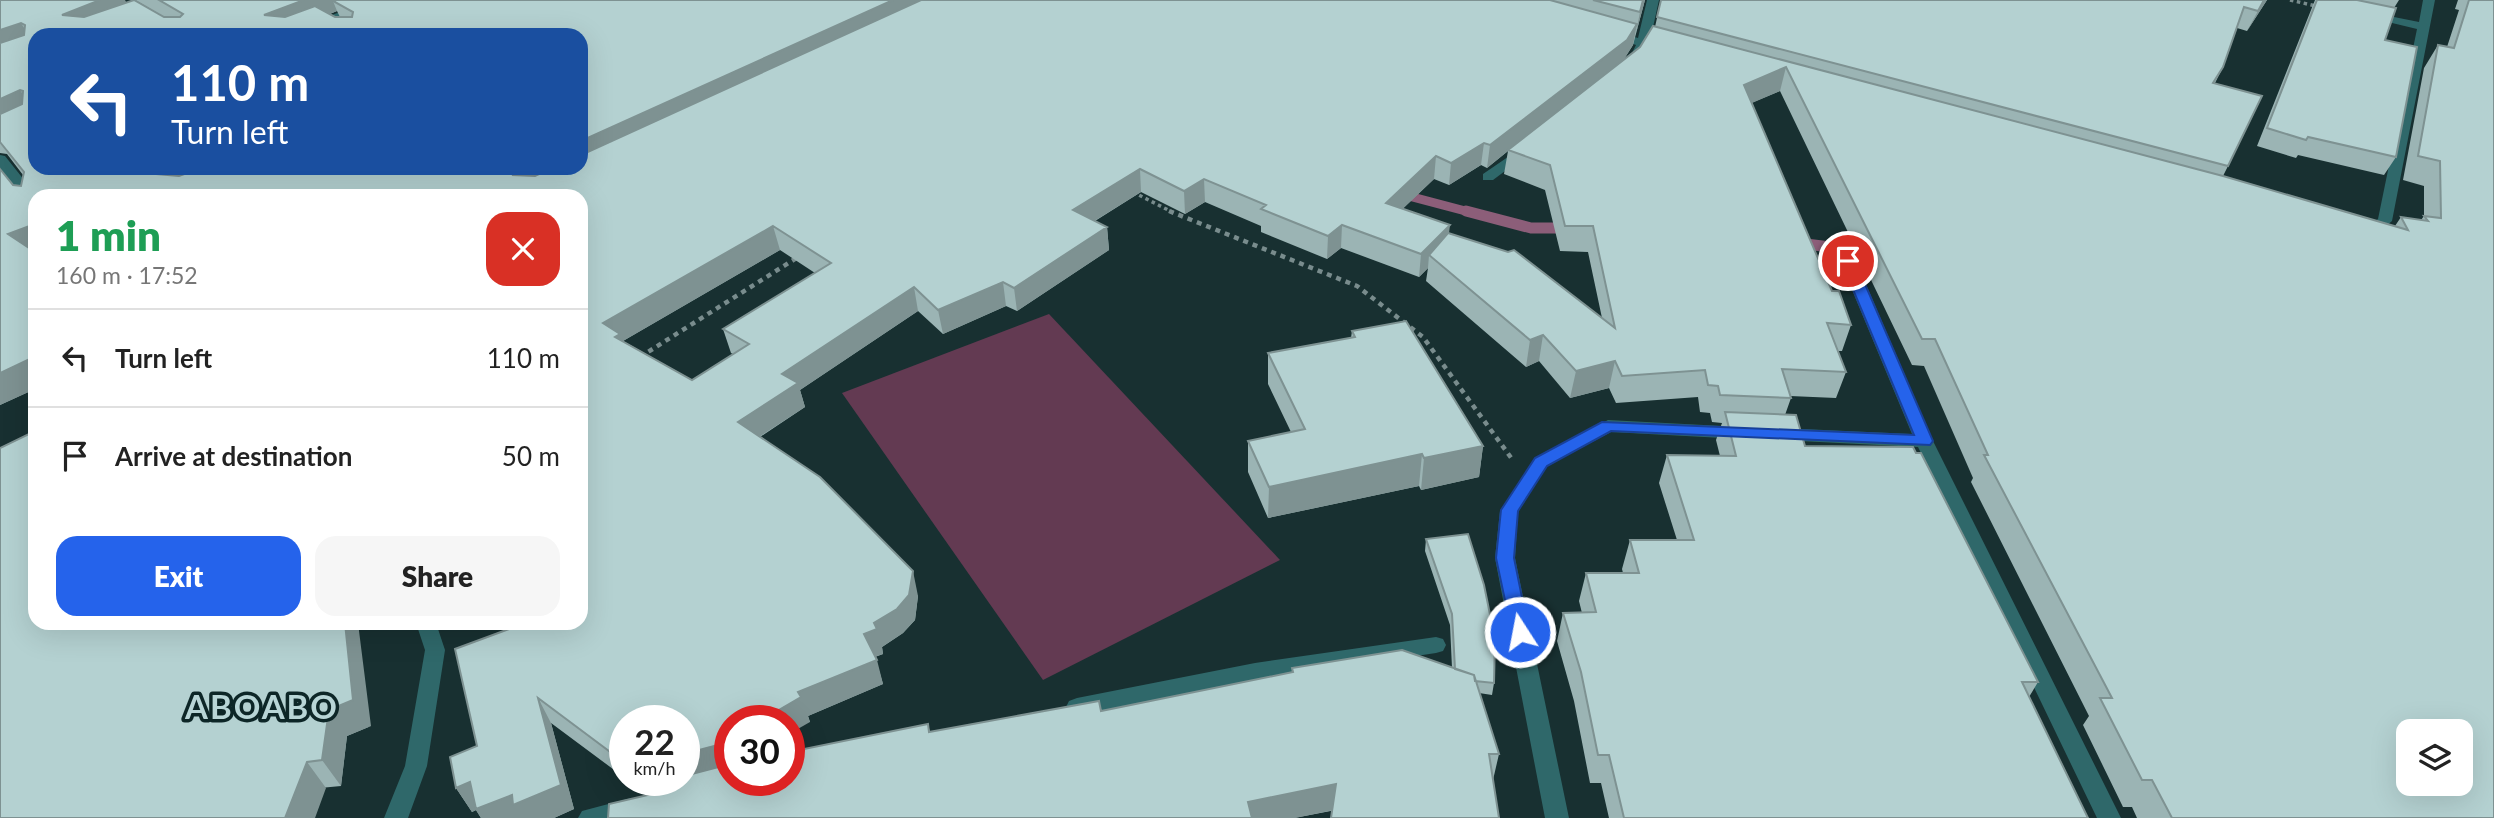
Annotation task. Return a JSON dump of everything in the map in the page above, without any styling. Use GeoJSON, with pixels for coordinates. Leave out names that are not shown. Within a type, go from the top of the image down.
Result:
{"type":"FeatureCollection","features":[{"type":"Feature","properties":{"kind":"street"},"geometry":{"type":"LineString","coordinates":[[303,28],[384,0]]}},
{"type":"Feature","properties":{"kind":"street"},"geometry":{"type":"LineString","coordinates":[[1630,65],[1643,43],[1653,0]]}},
{"type":"Feature","properties":{"kind":"street"},"geometry":{"type":"LineString","coordinates":[[2342,231],[2354,233],[2373,230],[2385,221],[2429,0]]}},
{"type":"Feature","properties":{"kind":"street"},"geometry":{"type":"LineString","coordinates":[[2341,11],[2424,27]]}},
{"type":"Feature","properties":{"kind":"street"},"geometry":{"type":"LineString","coordinates":[[326,20],[341,28]]}},
{"type":"Feature","properties":{"kind":"street"},"geometry":{"type":"LineString","coordinates":[[1592,29],[1682,54]]}},
{"type":"Feature","properties":{"kind":"street"},"geometry":{"type":"LineString","coordinates":[[1488,177],[1536,141]]}},
{"type":"Feature","properties":{"kind":"street"},"geometry":{"type":"LineString","coordinates":[[0,159],[28,194]]}},
{"type":"Feature","properties":{"kind":"street"},"geometry":{"type":"LineString","coordinates":[[1848,261],[1924,441],[2109,818]]}},
{"type":"Feature","properties":{"kind":"street"},"geometry":{"type":"LineString","coordinates":[[1557,818],[1505,558],[1509,510],[1541,462],[1608,426],[1924,441]]}},
{"type":"Feature","properties":{"kind":"street"},"geometry":{"type":"LineString","coordinates":[[396,818],[416,766],[435,650],[428,630]]}},
{"type":"Feature","properties":{"kind":"street"},"geometry":{"type":"LineString","coordinates":[[1054,712],[1199,681],[1374,652],[1436,645]]}},
{"type":"Feature","properties":{"kind":"street"},"geometry":{"type":"LineString","coordinates":[[590,818],[656,801]]}},
{"type":"Feature","properties":{"kind":"path"},"geometry":{"type":"LineString","coordinates":[[2290,0],[2341,11]]}},
{"type":"Feature","properties":{"kind":"path"},"geometry":{"type":"LineString","coordinates":[[1129,190],[1162,208],[1357,286],[1423,337],[1529,481]]}},
{"type":"Feature","properties":{"kind":"path"},"geometry":{"type":"LineString","coordinates":[[639,357],[745,288],[805,254]]}},
{"type":"Feature","properties":{"kind":"shaded area"},"geometry":{"type":"Polygon","coordinates":[[[1049,314],[1280,560],[1043,680],[842,393],[1049,314]]]}},
{"type":"Feature","properties":{"kind":"building"},"geometry":{"type":"Polygon","coordinates":[[[0,0],[100,0],[62,15],[84,17],[134,0],[164,17],[180,17],[183,14],[159,0],[304,0],[264,15],[285,17],[315,6],[335,17],[352,17],[353,12],[333,1],[893,0],[588,138],[588,28],[28,28],[28,175],[535,176],[588,175],[588,152],[921,0],[1550,0],[1637,24],[1627,40],[1490,145],[1484,143],[1451,163],[1436,156],[1386,203],[1450,225],[1421,254],[1342,225],[1328,236],[1261,209],[1266,205],[1204,179],[1184,191],[1140,169],[1073,210],[1107,227],[1014,288],[1003,282],[938,310],[914,287],[782,374],[798,383],[738,422],[820,477],[913,571],[909,595],[897,609],[874,623],[877,629],[864,634],[877,660],[798,692],[801,697],[787,705],[714,705],[714,746],[700,750],[700,705],[609,705],[609,751],[538,698],[561,785],[513,805],[512,795],[476,809],[470,782],[456,788],[450,757],[477,746],[455,649],[506,630],[588,630],[588,189],[28,189],[28,227],[8,234],[28,247],[28,360],[0,373],[0,169],[13,185],[21,186],[24,172],[0,142],[0,114],[22,104],[23,91],[0,99],[0,43],[24,35],[25,25],[21,23],[0,30],[0,0]],[[773,226],[603,323],[620,334],[615,337],[692,380],[749,344],[723,329],[831,263],[773,226]]]}},
{"type":"Feature","properties":{"kind":"building"},"geometry":{"type":"Polygon","coordinates":[[[1593,0],[1643,0],[1640,12],[1593,0]]]}},
{"type":"Feature","properties":{"kind":"building"},"geometry":{"type":"Polygon","coordinates":[[[1661,0],[2264,0],[2258,11],[2244,7],[2223,67],[2213,83],[2262,96],[2228,166],[1657,17],[1661,0]]]}},
{"type":"Feature","properties":{"kind":"building"},"geometry":{"type":"Polygon","coordinates":[[[2317,0],[2357,0],[2396,8],[2385,40],[2417,47],[2396,157],[2308,137],[2306,140],[2267,128],[2317,0]]]}},
{"type":"Feature","properties":{"kind":"building"},"geometry":{"type":"Polygon","coordinates":[[[2469,0],[2494,0],[2494,818],[2172,818],[2152,780],[2142,780],[2100,698],[2112,698],[1984,455],[1988,455],[1935,339],[1922,339],[1786,67],[1744,85],[1832,291],[1839,291],[1851,325],[1827,323],[1846,372],[1782,369],[1791,398],[1720,395],[1718,386],[1708,385],[1705,370],[1622,376],[1615,361],[1576,371],[1543,335],[1530,340],[1429,255],[1448,233],[1508,252],[1514,250],[1615,328],[1593,226],[1565,226],[1550,165],[1508,150],[1640,47],[1653,26],[2223,176],[2408,230],[2401,217],[2428,221],[2424,216],[2441,218],[2440,161],[2418,156],[2438,45],[2454,48],[2469,0]]]}},
{"type":"Feature","properties":{"kind":"building"},"geometry":{"type":"Polygon","coordinates":[[[1406,321],[1483,446],[1424,458],[1422,454],[1269,487],[1248,441],[1305,429],[1268,353],[1355,337],[1352,331],[1406,321]]]}},
{"type":"Feature","properties":{"kind":"building"},"geometry":{"type":"Polygon","coordinates":[[[1725,412],[1796,415],[1805,446],[1913,447],[1916,453],[1921,453],[2038,682],[2022,682],[2088,818],[1624,818],[1609,755],[1598,755],[1581,672],[1563,613],[1596,612],[1586,573],[1639,573],[1630,540],[1694,540],[1667,455],[1736,456],[1725,412]]]}},
{"type":"Feature","properties":{"kind":"building"},"geometry":{"type":"Polygon","coordinates":[[[28,434],[28,630],[346,630],[353,700],[329,710],[322,760],[307,762],[285,818],[0,818],[0,448],[28,434]]]}},
{"type":"Feature","properties":{"kind":"building"},"geometry":{"type":"Polygon","coordinates":[[[1468,534],[1484,585],[1495,639],[1494,683],[1475,681],[1474,675],[1455,669],[1452,614],[1426,539],[1468,534]]]}},
{"type":"Feature","properties":{"kind":"building"},"geometry":{"type":"Polygon","coordinates":[[[1402,650],[1474,675],[1499,754],[1489,754],[1499,818],[1331,818],[1336,784],[1248,802],[1252,818],[608,818],[609,804],[643,796],[700,796],[700,772],[714,768],[714,796],[805,796],[805,749],[928,724],[929,732],[1099,701],[1101,711],[1293,672],[1292,668],[1402,650]]]}},
{"type":"Feature","properties":{"kind":"waterway"},"geometry":{"type":"LineString","coordinates":[[1401,194],[1473,213]]}},
{"type":"Feature","properties":{"kind":"waterway"},"geometry":{"type":"LineString","coordinates":[[1466,211],[1531,228],[1571,228]]}},
{"type":"Feature","properties":{"kind":"waterway"},"geometry":{"type":"LineString","coordinates":[[1798,243],[1870,252]]}},
{"type":"Feature","properties":{"kind":"district","name":"ABOABO"},"geometry":{"type":"Point","coordinates":[262,706]}},
{"type":"Feature","properties":{"kind":"route"},"geometry":{"type":"LineString","coordinates":[[1520,632],[1505,558],[1509,510],[1541,462],[1608,426],[1924,441],[1848,261]]}}]}
